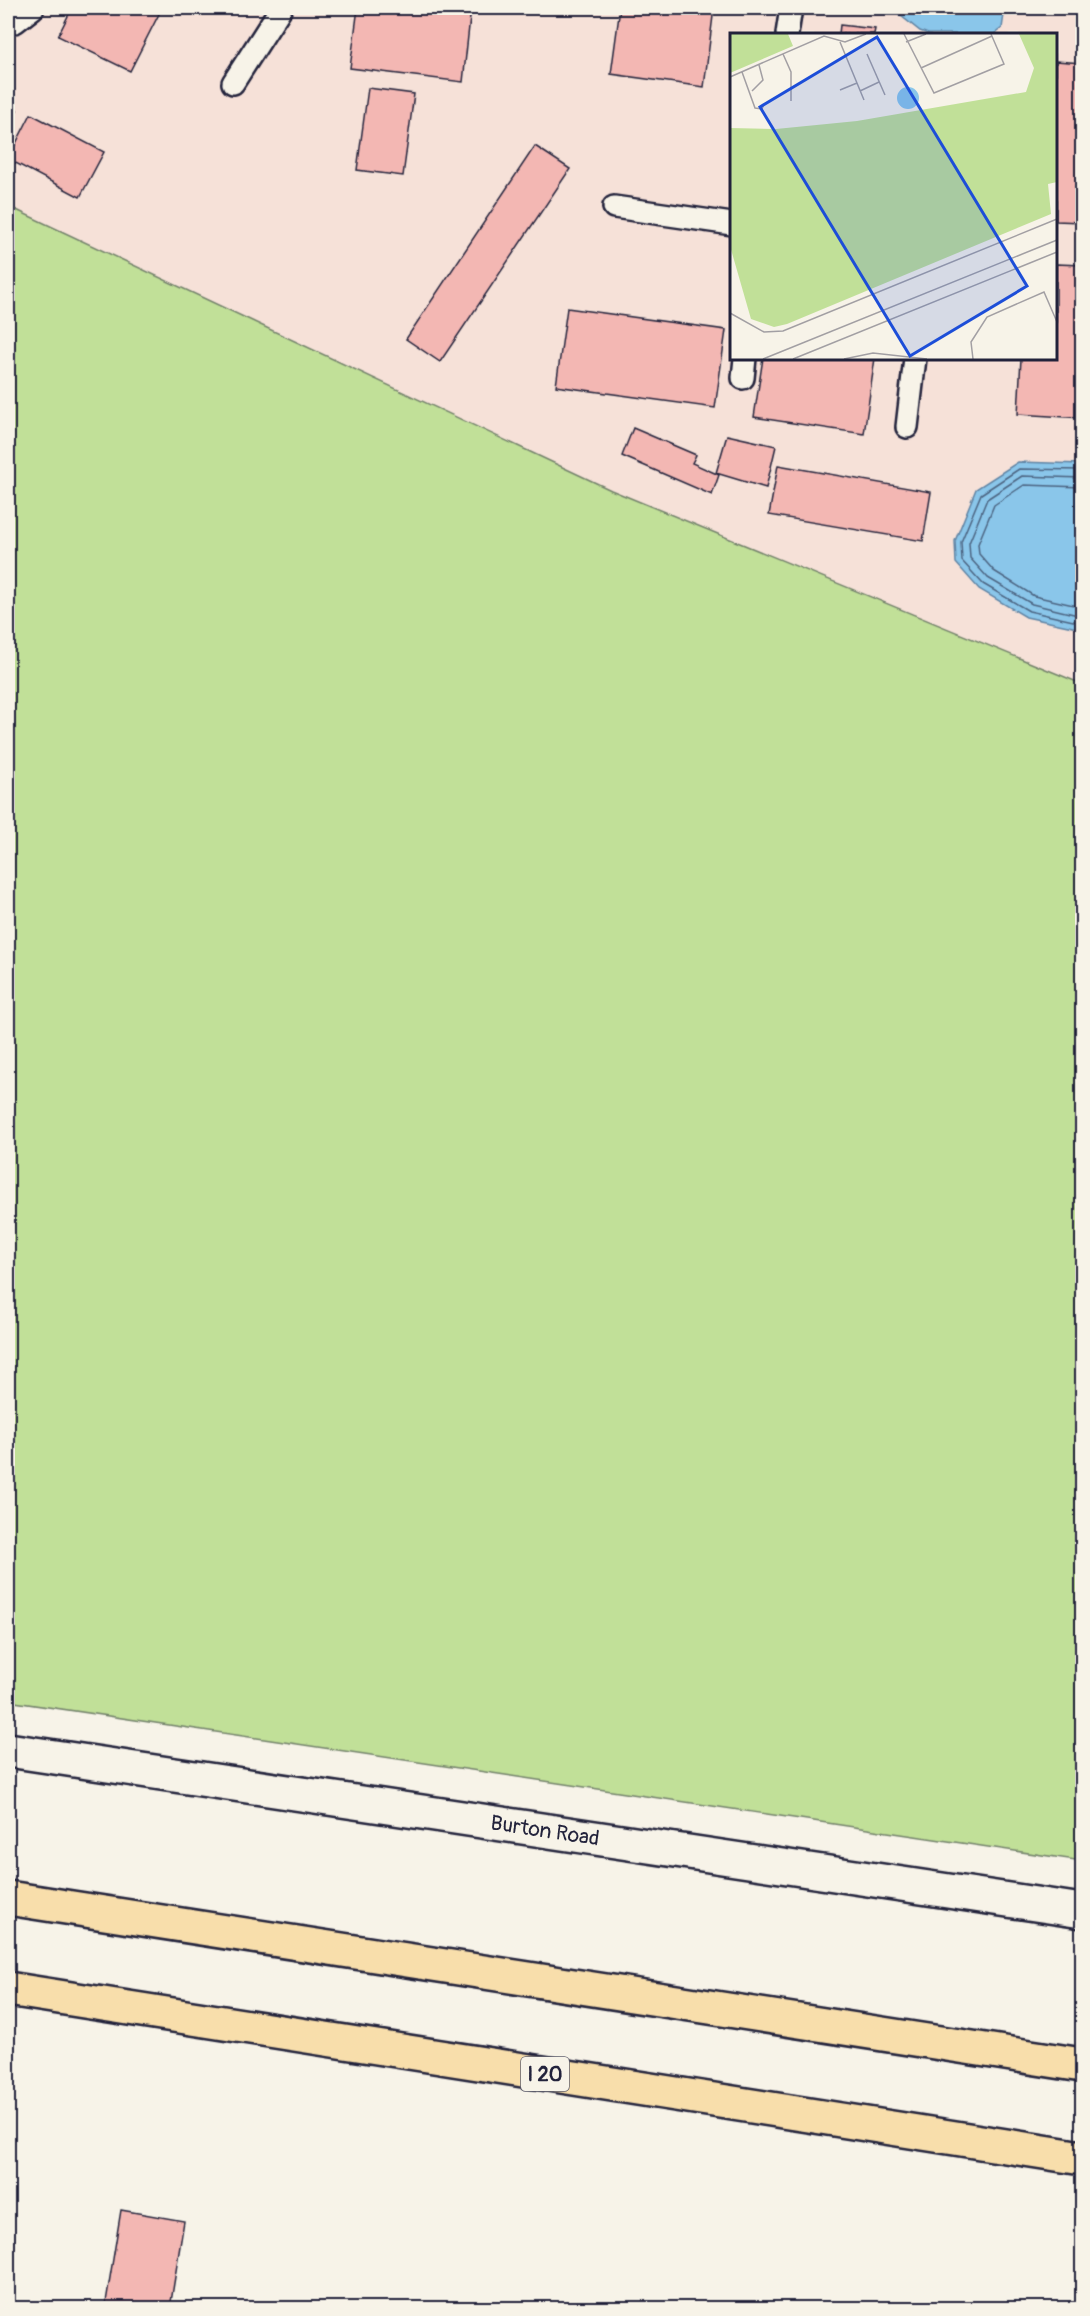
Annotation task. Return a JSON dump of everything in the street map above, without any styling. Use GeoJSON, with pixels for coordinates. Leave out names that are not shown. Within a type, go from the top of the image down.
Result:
{"type":"FeatureCollection","features":[{"type":"Feature","properties":{"kind":"highway"},"geometry":{"type":"LineString","coordinates":[[8,1898],[1083,2065]]}},
{"type":"Feature","properties":{"kind":"highway","name":"I 20"},"geometry":{"type":"LineString","coordinates":[[8,1989],[1083,2158]]}},
{"type":"Feature","properties":{"kind":"street","name":"Burton Road"},"geometry":{"type":"LineString","coordinates":[[8,1750],[1083,1911]]}},
{"type":"Feature","properties":{"kind":"lane"},"geometry":{"type":"LineString","coordinates":[[8,22],[15,22],[33,8]]}},
{"type":"Feature","properties":{"kind":"lane"},"geometry":{"type":"LineString","coordinates":[[233,83],[281,8]]}},
{"type":"Feature","properties":{"kind":"lane"},"geometry":{"type":"LineString","coordinates":[[787,33],[792,8]]}},
{"type":"Feature","properties":{"kind":"lane"},"geometry":{"type":"LineString","coordinates":[[614,207],[730,224]]}},
{"type":"Feature","properties":{"kind":"lane"},"geometry":{"type":"LineString","coordinates":[[907,427],[915,360]]}},
{"type":"Feature","properties":{"kind":"shaded area"},"geometry":{"type":"Polygon","coordinates":[[[8,8],[1082,8],[1082,684],[611,490],[8,206],[8,8]]]}},
{"type":"Feature","properties":{"kind":"green space"},"geometry":{"type":"Polygon","coordinates":[[[8,206],[611,490],[1082,684],[1082,1861],[8,1701],[8,206]]]}},
{"type":"Feature","properties":{"kind":"water"},"geometry":{"type":"Polygon","coordinates":[[[891,8],[1005,8],[1002,28],[995,33],[925,33],[891,8]]]}},
{"type":"Feature","properties":{"kind":"water"},"geometry":{"type":"Polygon","coordinates":[[[1018,462],[1082,464],[1082,629],[1026,617],[979,589],[956,563],[955,541],[976,489],[1018,462]]]}},
{"type":"Feature","properties":{"kind":"building"},"geometry":{"type":"Polygon","coordinates":[[[72,8],[162,8],[130,71],[58,36],[72,8]]]}},
{"type":"Feature","properties":{"kind":"building"},"geometry":{"type":"Polygon","coordinates":[[[358,8],[471,8],[463,82],[350,68],[358,8]]]}},
{"type":"Feature","properties":{"kind":"building"},"geometry":{"type":"Polygon","coordinates":[[[620,8],[714,8],[704,87],[611,74],[620,8]]]}},
{"type":"Feature","properties":{"kind":"building"},"geometry":{"type":"Polygon","coordinates":[[[840,25],[875,29],[874,33],[839,33],[840,25]]]}},
{"type":"Feature","properties":{"kind":"building"},"geometry":{"type":"Polygon","coordinates":[[[1057,61],[1082,63],[1082,222],[1057,221],[1057,61]]]}},
{"type":"Feature","properties":{"kind":"building"},"geometry":{"type":"Polygon","coordinates":[[[368,88],[414,94],[403,176],[357,170],[368,88]]]}},
{"type":"Feature","properties":{"kind":"building"},"geometry":{"type":"Polygon","coordinates":[[[8,105],[17,110],[8,126],[8,105]]]}},
{"type":"Feature","properties":{"kind":"building"},"geometry":{"type":"Polygon","coordinates":[[[31,114],[104,152],[80,197],[8,159],[31,114]]]}},
{"type":"Feature","properties":{"kind":"building"},"geometry":{"type":"Polygon","coordinates":[[[535,146],[570,169],[440,362],[406,339],[535,146]]]}},
{"type":"Feature","properties":{"kind":"building"},"geometry":{"type":"Polygon","coordinates":[[[1057,264],[1082,265],[1082,418],[1018,414],[1021,360],[1057,360],[1057,264]]]}},
{"type":"Feature","properties":{"kind":"building"},"geometry":{"type":"Polygon","coordinates":[[[567,308],[726,330],[715,408],[556,386],[567,308]]]}},
{"type":"Feature","properties":{"kind":"building"},"geometry":{"type":"Polygon","coordinates":[[[763,360],[875,360],[864,434],[754,417],[763,360]]]}},
{"type":"Feature","properties":{"kind":"building"},"geometry":{"type":"Polygon","coordinates":[[[633,428],[696,455],[692,463],[719,475],[712,495],[622,456],[633,428]]]}},
{"type":"Feature","properties":{"kind":"building"},"geometry":{"type":"Polygon","coordinates":[[[727,435],[776,446],[766,488],[716,473],[727,435]]]}},
{"type":"Feature","properties":{"kind":"building"},"geometry":{"type":"Polygon","coordinates":[[[778,465],[931,492],[923,541],[769,515],[778,465]]]}},
{"type":"Feature","properties":{"kind":"building"},"geometry":{"type":"Polygon","coordinates":[[[121,2210],[184,2221],[170,2308],[105,2308],[121,2210]]]}}]}
